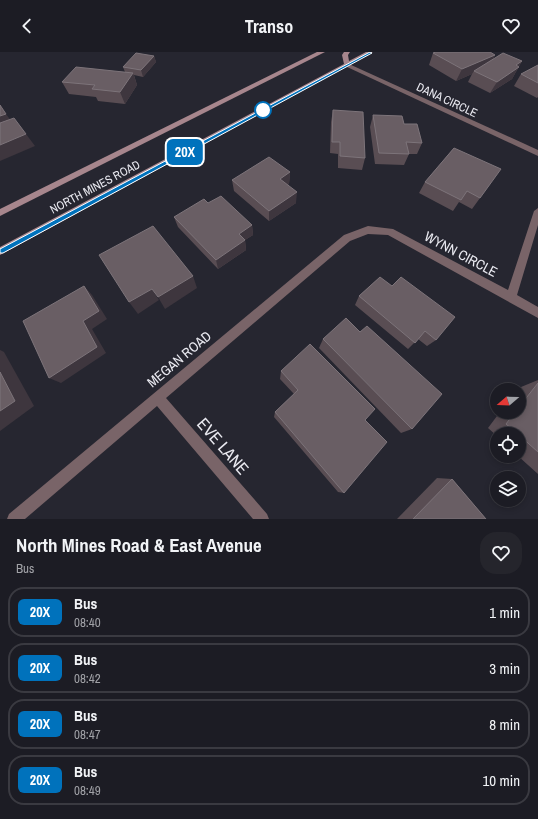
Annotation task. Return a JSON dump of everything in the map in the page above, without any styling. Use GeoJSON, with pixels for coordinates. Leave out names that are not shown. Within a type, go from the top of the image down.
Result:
{"type":"FeatureCollection","features":[{"type":"Feature","properties":{"kind":"main road","name":"NORTH MINES ROAD"},"geometry":{"type":"LineString","coordinates":[[0,213],[322,52]]}},
{"type":"Feature","properties":{"kind":"main road"},"geometry":{"type":"LineString","coordinates":[[347,52],[345,55],[347,64]]}},
{"type":"Feature","properties":{"kind":"main road","name":"NORTH MINES ROAD"},"geometry":{"type":"LineString","coordinates":[[0,251],[370,52]]}},
{"type":"Feature","properties":{"kind":"street","name":"DANA CIRCLE"},"geometry":{"type":"LineString","coordinates":[[347,64],[538,153]]}},
{"type":"Feature","properties":{"kind":"street"},"geometry":{"type":"LineString","coordinates":[[511,297],[538,211]]}},
{"type":"Feature","properties":{"kind":"street","name":"WYNN CIRCLE"},"geometry":{"type":"LineString","coordinates":[[368,230],[390,232],[538,313]]}},
{"type":"Feature","properties":{"kind":"street","name":"MEGAN ROAD"},"geometry":{"type":"LineString","coordinates":[[14,519],[347,238],[368,230]]}},
{"type":"Feature","properties":{"kind":"street","name":"EVE LANE"},"geometry":{"type":"LineString","coordinates":[[157,397],[262,519]]}},
{"type":"Feature","properties":{"kind":"building"},"geometry":{"type":"Polygon","coordinates":[[[490,52],[495,55],[462,69],[433,53],[490,52]]]}},
{"type":"Feature","properties":{"kind":"building"},"geometry":{"type":"Polygon","coordinates":[[[136,53],[154,56],[141,70],[123,67],[136,53]]]}},
{"type":"Feature","properties":{"kind":"building"},"geometry":{"type":"Polygon","coordinates":[[[503,53],[522,61],[516,65],[519,67],[497,82],[474,71],[503,53]]]}},
{"type":"Feature","properties":{"kind":"building"},"geometry":{"type":"Polygon","coordinates":[[[538,65],[538,83],[521,74],[538,65]]]}},
{"type":"Feature","properties":{"kind":"building"},"geometry":{"type":"Polygon","coordinates":[[[76,67],[133,73],[120,92],[92,89],[95,85],[62,82],[76,67]]]}},
{"type":"Feature","properties":{"kind":"building"},"geometry":{"type":"Polygon","coordinates":[[[0,105],[6,114],[0,116],[0,105]]]}},
{"type":"Feature","properties":{"kind":"building"},"geometry":{"type":"Polygon","coordinates":[[[333,110],[363,112],[365,158],[340,156],[340,142],[332,142],[333,110]]]}},
{"type":"Feature","properties":{"kind":"building"},"geometry":{"type":"Polygon","coordinates":[[[373,115],[402,116],[404,124],[417,124],[422,143],[406,142],[409,154],[379,153],[373,115]]]}},
{"type":"Feature","properties":{"kind":"building"},"geometry":{"type":"Polygon","coordinates":[[[14,118],[26,134],[0,145],[0,123],[14,118]]]}},
{"type":"Feature","properties":{"kind":"building"},"geometry":{"type":"Polygon","coordinates":[[[454,148],[501,169],[480,198],[467,191],[461,200],[425,182],[454,148]]]}},
{"type":"Feature","properties":{"kind":"building"},"geometry":{"type":"Polygon","coordinates":[[[269,157],[290,172],[280,179],[297,192],[269,211],[232,180],[269,157]]]}},
{"type":"Feature","properties":{"kind":"building"},"geometry":{"type":"Polygon","coordinates":[[[221,196],[252,225],[239,234],[245,240],[216,260],[174,217],[204,199],[208,203],[221,196]]]}},
{"type":"Feature","properties":{"kind":"building"},"geometry":{"type":"Polygon","coordinates":[[[153,226],[193,276],[158,297],[152,289],[129,302],[99,255],[153,226]]]}},
{"type":"Feature","properties":{"kind":"building"},"geometry":{"type":"Polygon","coordinates":[[[380,277],[392,286],[401,277],[455,317],[436,340],[425,331],[415,343],[359,296],[380,277]]]}},
{"type":"Feature","properties":{"kind":"building"},"geometry":{"type":"Polygon","coordinates":[[[84,286],[99,311],[83,321],[97,347],[49,378],[23,321],[84,286]]]}},
{"type":"Feature","properties":{"kind":"building"},"geometry":{"type":"Polygon","coordinates":[[[346,318],[360,332],[367,326],[442,394],[412,429],[323,339],[346,318]]]}},
{"type":"Feature","properties":{"kind":"building"},"geometry":{"type":"Polygon","coordinates":[[[310,344],[375,409],[365,420],[387,442],[344,493],[275,412],[298,390],[281,371],[310,344]]]}},
{"type":"Feature","properties":{"kind":"building"},"geometry":{"type":"Polygon","coordinates":[[[0,372],[15,401],[0,411],[0,372]]]}},
{"type":"Feature","properties":{"kind":"building"},"geometry":{"type":"Polygon","coordinates":[[[538,383],[538,452],[526,441],[526,427],[510,427],[506,424],[510,419],[526,419],[526,398],[538,383]]]}},
{"type":"Feature","properties":{"kind":"building"},"geometry":{"type":"Polygon","coordinates":[[[452,479],[486,519],[413,519],[452,479]]]}},
{"type":"Feature","properties":{"kind":"bus line","name":"20X"},"geometry":{"type":"LineString","coordinates":[[0,251],[370,52]]}}]}
